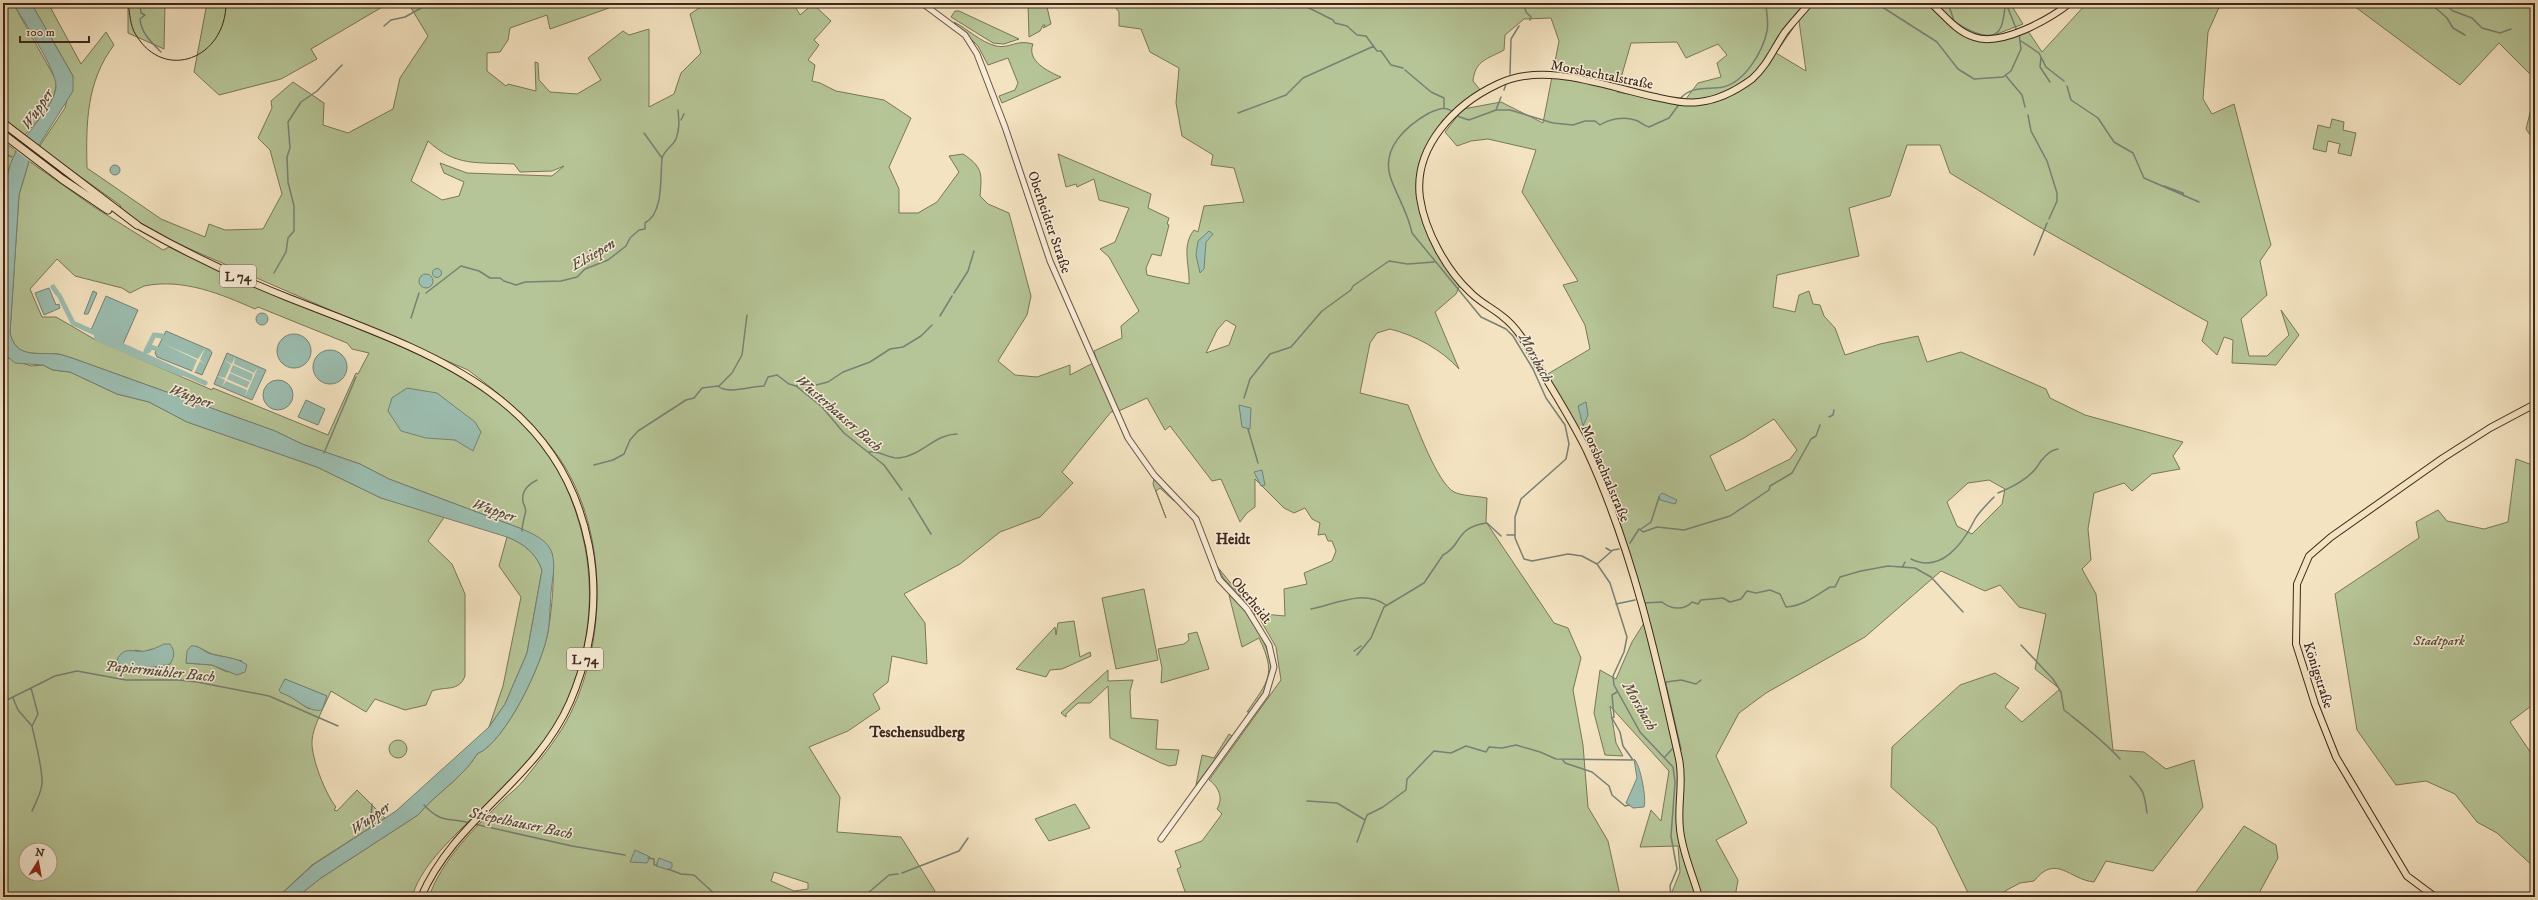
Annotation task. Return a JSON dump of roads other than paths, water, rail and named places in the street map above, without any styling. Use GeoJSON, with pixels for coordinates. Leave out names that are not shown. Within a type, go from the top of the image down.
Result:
{"type":"FeatureCollection","features":[{"type":"Feature","properties":{"kind":"highway","name":"L 74"},"geometry":{"type":"LineString","coordinates":[[3,123],[48,159],[137,225]]}},
{"type":"Feature","properties":{"kind":"highway","name":"L 74"},"geometry":{"type":"LineString","coordinates":[[3,134],[80,192],[137,225]]}},
{"type":"Feature","properties":{"kind":"main road","name":"Morsbachtalstraße"},"geometry":{"type":"LineString","coordinates":[[1699,897],[1680,828],[1682,782],[1680,767],[1642,608],[1628,559],[1589,457],[1519,333],[1505,318],[1472,295],[1462,284],[1438,247],[1424,214],[1419,185],[1421,163],[1431,144],[1455,113],[1477,96],[1503,81],[1540,75],[1566,77],[1680,101],[1694,103],[1712,99],[1752,79],[1768,61],[1784,34],[1810,3]]}},
{"type":"Feature","properties":{"kind":"main road"},"geometry":{"type":"LineString","coordinates":[[1931,3],[1950,22],[1974,38],[1991,39],[2021,31],[2048,19],[2070,3]]}},
{"type":"Feature","properties":{"kind":"main road","name":"L 74"},"geometry":{"type":"LineString","coordinates":[[137,225],[249,281],[402,342],[449,365],[488,389],[520,416],[542,442],[559,467],[579,510],[590,557],[593,611],[588,647],[573,694],[554,734],[536,759],[449,849],[434,870],[421,897]]}},
{"type":"Feature","properties":{"kind":"main road","name":"Königstraße"},"geometry":{"type":"LineString","coordinates":[[2435,897],[2407,876],[2336,757],[2314,704],[2296,644],[2297,584],[2309,556],[2330,537],[2470,441],[2535,404]]}},
{"type":"Feature","properties":{"kind":"street","name":"Oberheidter Straße"},"geometry":{"type":"LineString","coordinates":[[922,3],[965,35],[977,54],[1005,127],[1057,279],[1123,429],[1144,462]]}},
{"type":"Feature","properties":{"kind":"street","name":"Oberheidt"},"geometry":{"type":"LineString","coordinates":[[1144,462],[1158,480],[1196,519],[1219,579],[1248,609],[1260,628],[1272,653],[1274,667],[1266,694],[1161,839]]}},
{"type":"Feature","properties":{"kind":"waterway"},"geometry":{"type":"LineString","coordinates":[[140,3],[141,13],[145,15],[140,19],[142,29],[161,52]]}},
{"type":"Feature","properties":{"kind":"waterway"},"geometry":{"type":"LineString","coordinates":[[384,26],[391,20],[405,17],[430,3]]}},
{"type":"Feature","properties":{"kind":"waterway"},"geometry":{"type":"LineString","coordinates":[[1271,3],[1278,8],[1285,3],[1288,5]]}},
{"type":"Feature","properties":{"kind":"waterway"},"geometry":{"type":"LineString","coordinates":[[1524,3],[1526,12],[1531,17],[1530,20]]}},
{"type":"Feature","properties":{"kind":"waterway","name":"Morsbach"},"geometry":{"type":"LineString","coordinates":[[1680,99],[1684,95],[1694,90],[1717,88],[1731,84],[1746,72],[1752,65],[1765,39],[1768,24],[1766,3]]}},
{"type":"Feature","properties":{"kind":"waterway","name":"Morsbach"},"geometry":{"type":"LineString","coordinates":[[1876,3],[1937,42],[1958,69],[1974,79],[2003,77],[2011,71],[2021,49],[2019,34]]}},
{"type":"Feature","properties":{"kind":"waterway"},"geometry":{"type":"LineString","coordinates":[[1948,3],[1954,21],[1964,28],[1978,34],[1985,35],[1992,35],[2001,27],[2006,3]]}},
{"type":"Feature","properties":{"kind":"waterway","name":"Morsbach"},"geometry":{"type":"LineString","coordinates":[[2006,3],[2017,31]]}},
{"type":"Feature","properties":{"kind":"waterway"},"geometry":{"type":"LineString","coordinates":[[2430,3],[2447,18],[2453,28],[2465,35]]}},
{"type":"Feature","properties":{"kind":"waterway"},"geometry":{"type":"LineString","coordinates":[[2443,3],[2453,11],[2472,18],[2482,28],[2500,33],[2511,29]]}},
{"type":"Feature","properties":{"kind":"waterway"},"geometry":{"type":"LineString","coordinates":[[1293,7],[1307,7],[1333,20],[1335,23],[1347,26],[1357,35],[1366,36],[1377,51],[1381,51],[1391,65],[1403,68]]}},
{"type":"Feature","properties":{"kind":"waterway"},"geometry":{"type":"LineString","coordinates":[[1510,74],[1511,39],[1519,26]]}},
{"type":"Feature","properties":{"kind":"waterway"},"geometry":{"type":"LineString","coordinates":[[2021,41],[2039,53],[2046,67],[2064,81]]}},
{"type":"Feature","properties":{"kind":"waterway"},"geometry":{"type":"LineString","coordinates":[[1238,113],[1286,95],[1303,78],[1374,46]]}},
{"type":"Feature","properties":{"kind":"waterway"},"geometry":{"type":"LineString","coordinates":[[2041,57],[2040,67],[2050,82]]}},
{"type":"Feature","properties":{"kind":"waterway"},"geometry":{"type":"LineString","coordinates":[[274,273],[286,252],[288,238],[294,231],[294,206],[288,182],[287,157],[290,148],[288,122],[301,102],[317,91],[342,65]]}},
{"type":"Feature","properties":{"kind":"waterway"},"geometry":{"type":"LineString","coordinates":[[1405,70],[1431,92],[1444,98],[1444,108]]}},
{"type":"Feature","properties":{"kind":"waterway"},"geometry":{"type":"LineString","coordinates":[[2006,76],[2022,95],[2025,107]]}},
{"type":"Feature","properties":{"kind":"waterway"},"geometry":{"type":"LineString","coordinates":[[1504,90],[1506,84]]}},
{"type":"Feature","properties":{"kind":"waterway"},"geometry":{"type":"LineString","coordinates":[[2067,86],[2071,100],[2098,118],[2114,142],[2133,153],[2144,178],[2199,202]]}},
{"type":"Feature","properties":{"kind":"waterway"},"geometry":{"type":"LineString","coordinates":[[1496,110],[1501,97]]}},
{"type":"Feature","properties":{"kind":"waterway","name":"Morsbach"},"geometry":{"type":"LineString","coordinates":[[1457,116],[1469,120],[1496,110],[1510,110],[1553,123],[1573,125],[1585,121],[1595,121],[1600,125],[1612,120],[1626,118],[1637,121],[1649,127],[1669,118],[1680,103]]}},
{"type":"Feature","properties":{"kind":"waterway","name":"Morsbach"},"geometry":{"type":"LineString","coordinates":[[1454,113],[1445,108],[1436,110],[1420,118],[1404,132],[1392,148],[1389,158],[1391,179],[1412,233],[1481,317],[1506,329],[1513,336],[1533,369],[1546,398],[1565,425],[1569,444],[1566,459],[1521,499],[1515,517],[1515,538],[1524,559],[1532,561],[1568,554],[1582,556],[1597,564],[1610,583],[1627,637],[1624,652],[1613,676],[1614,685],[1640,732],[1673,767],[1675,782],[1671,836],[1677,869],[1670,886],[1671,897]]}},
{"type":"Feature","properties":{"kind":"waterway","name":"Elsiepen"},"geometry":{"type":"LineString","coordinates":[[426,293],[461,266],[479,271],[490,278],[500,278],[516,285],[525,282],[561,281],[577,277],[585,269],[608,260],[626,246],[630,238],[639,230],[645,229],[645,223],[651,218],[655,211],[660,194],[662,159],[664,153],[676,139],[679,128],[678,110]]}},
{"type":"Feature","properties":{"kind":"waterway","name":"Elsiepen"},"geometry":{"type":"LineString","coordinates":[[681,120],[684,114]]}},
{"type":"Feature","properties":{"kind":"waterway"},"geometry":{"type":"LineString","coordinates":[[2028,115],[2031,131],[2047,161],[2057,193],[2057,201],[2049,219]]}},
{"type":"Feature","properties":{"kind":"waterway"},"geometry":{"type":"LineString","coordinates":[[644,133],[662,158]]}},
{"type":"Feature","properties":{"kind":"waterway"},"geometry":{"type":"LineString","coordinates":[[3,153],[12,157]]}},
{"type":"Feature","properties":{"kind":"waterway"},"geometry":{"type":"LineString","coordinates":[[2164,186],[2183,193],[2184,196]]}},
{"type":"Feature","properties":{"kind":"waterway"},"geometry":{"type":"LineString","coordinates":[[2034,255],[2047,223]]}},
{"type":"Feature","properties":{"kind":"waterway"},"geometry":{"type":"LineString","coordinates":[[954,293],[968,271],[974,251]]}},
{"type":"Feature","properties":{"kind":"waterway"},"geometry":{"type":"LineString","coordinates":[[1244,398],[1250,379],[1270,354],[1291,347],[1322,311],[1351,290],[1353,286],[1389,261],[1408,264],[1434,262]]}},
{"type":"Feature","properties":{"kind":"waterway"},"geometry":{"type":"LineString","coordinates":[[53,287],[57,293]]}},
{"type":"Feature","properties":{"kind":"waterway","name":"Elsiepen"},"geometry":{"type":"LineString","coordinates":[[411,318],[419,293]]}},
{"type":"Feature","properties":{"kind":"waterway"},"geometry":{"type":"LineString","coordinates":[[59,295],[73,323],[205,383]]}},
{"type":"Feature","properties":{"kind":"waterway"},"geometry":{"type":"LineString","coordinates":[[940,316],[952,296]]}},
{"type":"Feature","properties":{"kind":"waterway"},"geometry":{"type":"LineString","coordinates":[[719,386],[732,373],[742,355],[747,315]]}},
{"type":"Feature","properties":{"kind":"waterway"},"geometry":{"type":"LineString","coordinates":[[796,386],[812,386],[828,382],[843,372],[870,362],[890,349],[903,347],[921,336],[932,325]]}},
{"type":"Feature","properties":{"kind":"waterway"},"geometry":{"type":"LineString","coordinates":[[96,333],[97,339],[181,374]]}},
{"type":"Feature","properties":{"kind":"waterway"},"geometry":{"type":"LineString","coordinates":[[146,351],[154,335],[162,336]]}},
{"type":"Feature","properties":{"kind":"waterway"},"geometry":{"type":"LineString","coordinates":[[148,351],[151,347],[157,349]]}},
{"type":"Feature","properties":{"kind":"waterway","name":"Wusterhauser Bach"},"geometry":{"type":"LineString","coordinates":[[594,465],[613,460],[624,454],[630,440],[638,431],[686,400],[694,398],[702,388],[718,386],[722,389],[734,390],[764,386],[768,377],[777,375],[789,384],[796,386],[822,407],[844,433],[884,465],[902,490]]}},
{"type":"Feature","properties":{"kind":"waterway","name":"Elsiepen"},"geometry":{"type":"LineString","coordinates":[[324,453],[356,377]]}},
{"type":"Feature","properties":{"kind":"waterway"},"geometry":{"type":"LineString","coordinates":[[1829,417],[1833,415],[1834,410]]}},
{"type":"Feature","properties":{"kind":"waterway"},"geometry":{"type":"LineString","coordinates":[[1630,543],[1639,529],[1643,532],[1657,527],[1684,530],[1730,516],[1769,490],[1770,486],[1792,473],[1811,439],[1816,436],[1820,425]]}},
{"type":"Feature","properties":{"kind":"waterway"},"geometry":{"type":"LineString","coordinates":[[1248,429],[1258,463]]}},
{"type":"Feature","properties":{"kind":"waterway"},"geometry":{"type":"LineString","coordinates":[[869,452],[876,452],[899,458],[915,453],[942,437],[957,434]]}},
{"type":"Feature","properties":{"kind":"waterway"},"geometry":{"type":"LineString","coordinates":[[1998,493],[2014,486],[2024,479],[2033,472],[2051,451],[2058,449]]}},
{"type":"Feature","properties":{"kind":"waterway","name":"Wusterhauser Bach"},"geometry":{"type":"LineString","coordinates":[[522,531],[526,511],[523,502],[523,494],[524,491],[537,480]]}},
{"type":"Feature","properties":{"kind":"waterway"},"geometry":{"type":"LineString","coordinates":[[1641,529],[1651,522],[1659,497]]}},
{"type":"Feature","properties":{"kind":"waterway"},"geometry":{"type":"LineString","coordinates":[[1911,559],[1922,563],[1932,562],[1950,554],[1964,538],[1975,518],[1994,497]]}},
{"type":"Feature","properties":{"kind":"waterway","name":"Wusterhauser Bach"},"geometry":{"type":"LineString","coordinates":[[909,498],[931,534]]}},
{"type":"Feature","properties":{"kind":"waterway"},"geometry":{"type":"LineString","coordinates":[[1357,655],[1371,638],[1384,607],[1424,583],[1443,555],[1453,547],[1469,528],[1487,523],[1501,536]]}},
{"type":"Feature","properties":{"kind":"waterway"},"geometry":{"type":"LineString","coordinates":[[1507,535],[1515,535]]}},
{"type":"Feature","properties":{"kind":"waterway"},"geometry":{"type":"LineString","coordinates":[[1606,548],[1611,551]]}},
{"type":"Feature","properties":{"kind":"waterway"},"geometry":{"type":"LineString","coordinates":[[1597,564],[1613,550],[1619,549]]}},
{"type":"Feature","properties":{"kind":"waterway"},"geometry":{"type":"LineString","coordinates":[[1903,566],[1905,562]]}},
{"type":"Feature","properties":{"kind":"waterway"},"geometry":{"type":"LineString","coordinates":[[1644,603],[1662,602],[1669,606],[1681,608],[1692,602],[1698,604],[1701,600],[1723,598],[1730,602],[1741,599],[1747,591],[1756,593],[1770,590],[1780,594],[1786,607],[1798,605],[1810,600],[1830,587],[1835,587],[1840,577],[1888,566],[1915,568],[1931,577],[1963,612]]}},
{"type":"Feature","properties":{"kind":"waterway"},"geometry":{"type":"LineString","coordinates":[[1311,609],[1340,601],[1359,598],[1377,600],[1386,605]]}},
{"type":"Feature","properties":{"kind":"waterway"},"geometry":{"type":"LineString","coordinates":[[1616,604],[1635,600]]}},
{"type":"Feature","properties":{"kind":"waterway"},"geometry":{"type":"LineString","coordinates":[[2021,645],[2053,679],[2061,692],[2064,710],[2100,739],[2120,759]]}},
{"type":"Feature","properties":{"kind":"waterway"},"geometry":{"type":"LineString","coordinates":[[1354,651],[1361,646]]}},
{"type":"Feature","properties":{"kind":"waterway","name":"Papiermühler Bach"},"geometry":{"type":"LineString","coordinates":[[3,702],[55,676],[77,671],[126,680],[179,680],[197,682],[269,696],[338,726]]}},
{"type":"Feature","properties":{"kind":"waterway"},"geometry":{"type":"LineString","coordinates":[[1681,749],[1666,682],[1681,680],[1696,684],[1701,680]]}},
{"type":"Feature","properties":{"kind":"waterway"},"geometry":{"type":"LineString","coordinates":[[31,688],[38,714],[32,726],[42,778],[41,791],[32,811]]}},
{"type":"Feature","properties":{"kind":"waterway"},"geometry":{"type":"LineString","coordinates":[[1357,842],[1367,815],[1383,807],[1406,790],[1407,779],[1434,751],[1451,753],[1466,746],[1486,752],[1489,747],[1502,748],[1516,745],[1540,752],[1556,759],[1633,760],[1623,746],[1620,732],[1612,718],[1614,717],[1612,695],[1617,692]]}},
{"type":"Feature","properties":{"kind":"waterway"},"geometry":{"type":"LineString","coordinates":[[13,698],[18,710],[32,726]]}},
{"type":"Feature","properties":{"kind":"waterway"},"geometry":{"type":"LineString","coordinates":[[1665,757],[1672,749]]}},
{"type":"Feature","properties":{"kind":"waterway"},"geometry":{"type":"LineString","coordinates":[[1562,759],[1565,763],[1592,772],[1609,786],[1612,795],[1625,806],[1629,805]]}},
{"type":"Feature","properties":{"kind":"waterway"},"geometry":{"type":"LineString","coordinates":[[2130,776],[2143,793],[2147,813]]}},
{"type":"Feature","properties":{"kind":"waterway"},"geometry":{"type":"LineString","coordinates":[[1307,801],[1337,803],[1365,820]]}},
{"type":"Feature","properties":{"kind":"waterway","name":"Papiermühler Bach"},"geometry":{"type":"LineString","coordinates":[[370,828],[372,804]]}},
{"type":"Feature","properties":{"kind":"waterway","name":"Stiepelhauser Bach"},"geometry":{"type":"LineString","coordinates":[[424,805],[436,815],[446,819],[470,823]]}},
{"type":"Feature","properties":{"kind":"waterway","name":"Stiepelhauser Bach"},"geometry":{"type":"LineString","coordinates":[[474,824],[572,846],[625,855]]}},
{"type":"Feature","properties":{"kind":"waterway","name":"Stiepelhauser Bach"},"geometry":{"type":"LineString","coordinates":[[902,873],[959,851],[968,838]]}},
{"type":"Feature","properties":{"kind":"waterway","name":"Stiepelhauser Bach"},"geometry":{"type":"LineString","coordinates":[[648,858],[654,859],[654,865],[657,865]]}},
{"type":"Feature","properties":{"kind":"waterway","name":"Stiepelhauser Bach"},"geometry":{"type":"LineString","coordinates":[[668,869],[681,874],[694,875],[718,897]]}},
{"type":"Feature","properties":{"kind":"waterway","name":"Stiepelhauser Bach"},"geometry":{"type":"LineString","coordinates":[[823,897],[868,893],[889,875],[898,874]]}},
{"type":"Feature","properties":{"kind":"tram line"},"geometry":{"type":"LineString","coordinates":[[128,3],[132,28],[148,49],[162,58],[177,60],[192,58],[205,50],[216,38],[223,22],[226,3]]}},
{"type":"Feature","properties":{"kind":"district","name":"Heidt"},"geometry":{"type":"Point","coordinates":[1233,539]}},
{"type":"Feature","properties":{"kind":"district","name":"Teschensudberg"},"geometry":{"type":"Point","coordinates":[917,732]}},
{"type":"Feature","properties":{"kind":"water label","name":"Wupper"},"geometry":{"type":"Point","coordinates":[37,109]}},
{"type":"Feature","properties":{"kind":"water label","name":"Wupper"},"geometry":{"type":"Point","coordinates":[191,396]}},
{"type":"Feature","properties":{"kind":"water label","name":"Wupper"},"geometry":{"type":"Point","coordinates":[494,510]}},
{"type":"Feature","properties":{"kind":"water label","name":"Wupper"},"geometry":{"type":"Point","coordinates":[370,818]}},
{"type":"Feature","properties":{"kind":"park label","name":"Stadtpark"},"geometry":{"type":"Point","coordinates":[2439,640]}}]}
